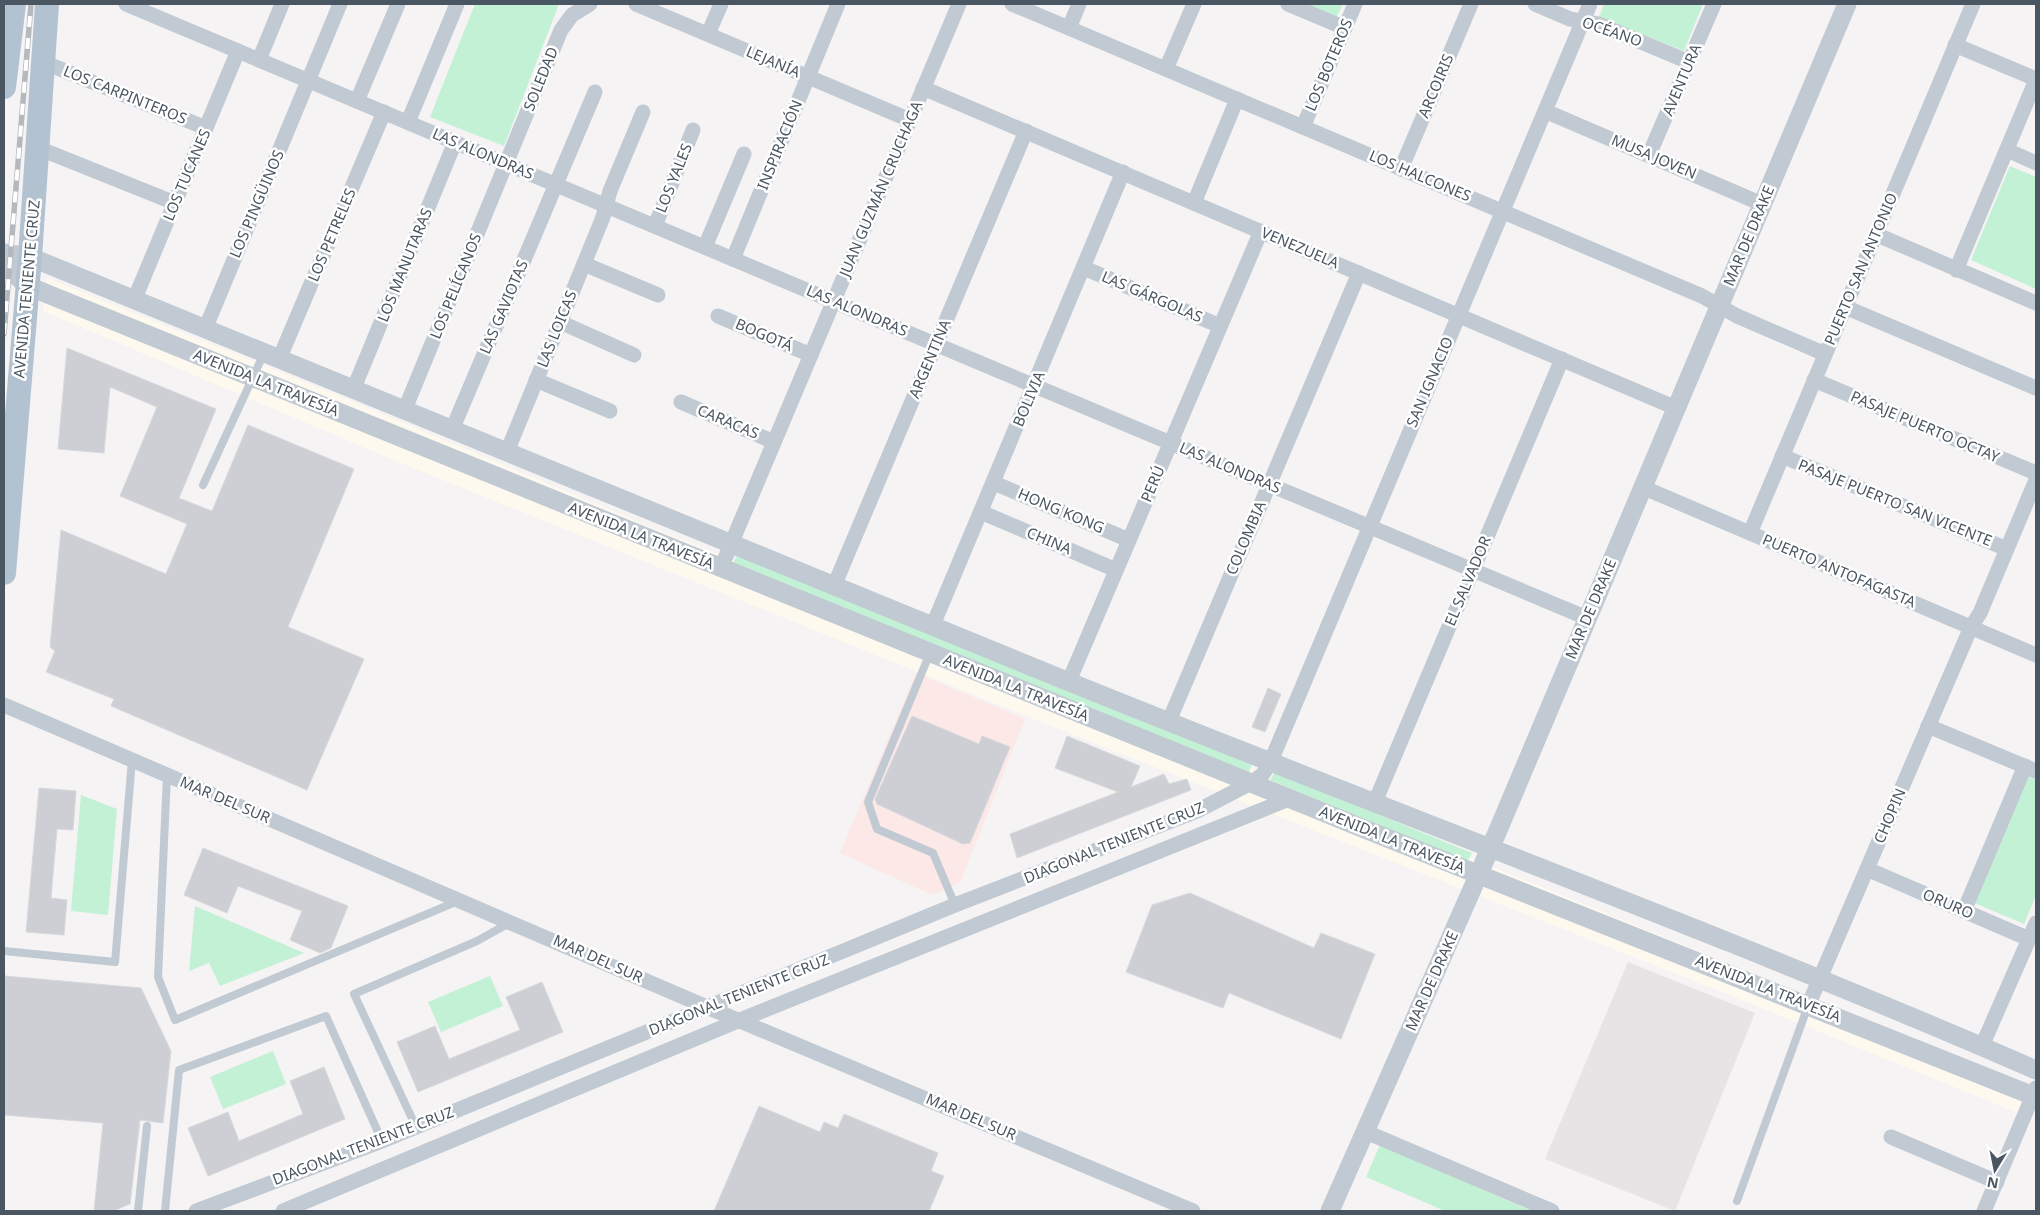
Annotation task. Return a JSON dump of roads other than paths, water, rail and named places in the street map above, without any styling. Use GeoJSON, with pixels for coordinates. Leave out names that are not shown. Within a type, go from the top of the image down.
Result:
{"type":"FeatureCollection","features":[{"type":"Feature","properties":{"kind":"main road"},"geometry":{"type":"LineString","coordinates":[[4,87],[14,4]]}},
{"type":"Feature","properties":{"kind":"main road","name":"AVENIDA TENIENTE CRUZ"},"geometry":{"type":"LineString","coordinates":[[4,573],[28,286],[47,4]]}},
{"type":"Feature","properties":{"kind":"street","name":"LAS ALONDRAS"},"geometry":{"type":"LineString","coordinates":[[126,4],[1587,618]]}},
{"type":"Feature","properties":{"kind":"street"},"geometry":{"type":"LineString","coordinates":[[259,60],[282,4]]}},
{"type":"Feature","properties":{"kind":"street","name":"LOS PINGÜINOS"},"geometry":{"type":"LineString","coordinates":[[206,327],[340,4]]}},
{"type":"Feature","properties":{"kind":"street"},"geometry":{"type":"LineString","coordinates":[[357,101],[398,4]]}},
{"type":"Feature","properties":{"kind":"street"},"geometry":{"type":"LineString","coordinates":[[408,122],[457,4]]}},
{"type":"Feature","properties":{"kind":"street","name":"SOLEDAD"},"geometry":{"type":"LineString","coordinates":[[506,164],[561,30],[572,15],[590,4]]}},
{"type":"Feature","properties":{"kind":"street","name":"LEJANÍA"},"geometry":{"type":"LineString","coordinates":[[636,4],[910,120]]}},
{"type":"Feature","properties":{"kind":"street"},"geometry":{"type":"LineString","coordinates":[[708,34],[721,4]]}},
{"type":"Feature","properties":{"kind":"street","name":"INSPIRACIÓN"},"geometry":{"type":"LineString","coordinates":[[733,259],[838,4]]}},
{"type":"Feature","properties":{"kind":"street","name":"JUAN GUZMÁN CRUCHAGA"},"geometry":{"type":"LineString","coordinates":[[721,568],[959,4]]}},
{"type":"Feature","properties":{"kind":"street","name":"LOS HALCONES"},"geometry":{"type":"LineString","coordinates":[[1012,4],[1702,296],[1737,316],[1825,354]]}},
{"type":"Feature","properties":{"kind":"street"},"geometry":{"type":"LineString","coordinates":[[1069,28],[1080,4]]}},
{"type":"Feature","properties":{"kind":"street"},"geometry":{"type":"LineString","coordinates":[[1166,69],[1194,4]]}},
{"type":"Feature","properties":{"kind":"street"},"geometry":{"type":"LineString","coordinates":[[1288,4],[1345,28]]}},
{"type":"Feature","properties":{"kind":"street","name":"LOS BOTEROS"},"geometry":{"type":"LineString","coordinates":[[1303,127],[1356,4]]}},
{"type":"Feature","properties":{"kind":"street","name":"ARCOIRIS"},"geometry":{"type":"LineString","coordinates":[[1402,169],[1472,4]]}},
{"type":"Feature","properties":{"kind":"street","name":"OCÉANO"},"geometry":{"type":"LineString","coordinates":[[1535,4],[1570,18],[1598,24],[1689,62]]}},
{"type":"Feature","properties":{"kind":"street","name":"SAN IGNACIO"},"geometry":{"type":"LineString","coordinates":[[1271,761],[1590,4]]}},
{"type":"Feature","properties":{"kind":"street","name":"AVENTURA"},"geometry":{"type":"LineString","coordinates":[[1649,156],[1714,4]]}},
{"type":"Feature","properties":{"kind":"street","name":"MAR DE DRAKE"},"geometry":{"type":"LineString","coordinates":[[1330,1211],[1490,848],[1847,4]]}},
{"type":"Feature","properties":{"kind":"street","name":"PUERTO SAN ANTONIO"},"geometry":{"type":"LineString","coordinates":[[1750,533],[1973,4]]}},
{"type":"Feature","properties":{"kind":"street"},"geometry":{"type":"LineString","coordinates":[[1956,45],[2036,80],[1956,270]]}},
{"type":"Feature","properties":{"kind":"street","name":"LOS TUCANES"},"geometry":{"type":"LineString","coordinates":[[135,298],[238,51]]}},
{"type":"Feature","properties":{"kind":"street","name":"LOS CARPINTEROS"},"geometry":{"type":"LineString","coordinates":[[43,62],[206,128]]}},
{"type":"Feature","properties":{"kind":"street","name":"VENEZUELA"},"geometry":{"type":"LineString","coordinates":[[923,88],[1676,408]]}},
{"type":"Feature","properties":{"kind":"street","name":"LAS GAVIOTAS"},"geometry":{"type":"LineString","coordinates":[[452,430],[595,92]]}},
{"type":"Feature","properties":{"kind":"street"},"geometry":{"type":"LineString","coordinates":[[1194,202],[1238,99]]}},
{"type":"Feature","properties":{"kind":"street","name":"MUSA JOVEN"},"geometry":{"type":"LineString","coordinates":[[1545,111],[1762,204]]}},
{"type":"Feature","properties":{"kind":"street","name":"LOS PETRELES"},"geometry":{"type":"LineString","coordinates":[[272,354],[384,112]]}},
{"type":"Feature","properties":{"kind":"street","name":"LAS LOICAS"},"geometry":{"type":"LineString","coordinates":[[507,452],[608,206],[610,191],[643,112]]}},
{"type":"Feature","properties":{"kind":"street","name":"LOS YALES"},"geometry":{"type":"LineString","coordinates":[[655,226],[693,130]]}},
{"type":"Feature","properties":{"kind":"street","name":"ARGENTINA"},"geometry":{"type":"LineString","coordinates":[[834,586],[1026,131]]}},
{"type":"Feature","properties":{"kind":"street","name":"LOS MANUTARAS"},"geometry":{"type":"LineString","coordinates":[[354,388],[455,142]]}},
{"type":"Feature","properties":{"kind":"street"},"geometry":{"type":"LineString","coordinates":[[38,148],[175,203]]}},
{"type":"Feature","properties":{"kind":"street"},"geometry":{"type":"LineString","coordinates":[[2007,150],[2036,163]]}},
{"type":"Feature","properties":{"kind":"street"},"geometry":{"type":"LineString","coordinates":[[705,247],[744,154]]}},
{"type":"Feature","properties":{"kind":"street","name":"LOS PELÍCANOS"},"geometry":{"type":"LineString","coordinates":[[405,409],[506,164]]}},
{"type":"Feature","properties":{"kind":"street","name":"BOLIVIA"},"geometry":{"type":"LineString","coordinates":[[933,625],[1035,386],[1123,172]]}},
{"type":"Feature","properties":{"kind":"street","name":"PERÚ"},"geometry":{"type":"LineString","coordinates":[[1068,681],[1261,231]]}},
{"type":"Feature","properties":{"kind":"street"},"geometry":{"type":"LineString","coordinates":[[1875,234],[2036,303]]}},
{"type":"Feature","properties":{"kind":"street","name":"AVENIDA LA TRAVESÍA"},"geometry":{"type":"LineString","coordinates":[[4,253],[30,258],[135,298],[834,586],[1168,721],[1820,979],[2036,1070]]}},
{"type":"Feature","properties":{"kind":"street"},"geometry":{"type":"LineString","coordinates":[[584,264],[658,295]]}},
{"type":"Feature","properties":{"kind":"street","name":"AVENIDA LA TRAVESÍA"},"geometry":{"type":"LineString","coordinates":[[4,265],[28,286],[253,378],[1289,799],[1808,1006],[2035,1094]]}},
{"type":"Feature","properties":{"kind":"street","name":"LAS GÁRGOLAS"},"geometry":{"type":"LineString","coordinates":[[1084,268],[1220,326]]}},
{"type":"Feature","properties":{"kind":"street","name":"COLOMBIA"},"geometry":{"type":"LineString","coordinates":[[1168,721],[1359,273]]}},
{"type":"Feature","properties":{"kind":"street"},"geometry":{"type":"LineString","coordinates":[[1845,307],[2036,388]]}},
{"type":"Feature","properties":{"kind":"street","name":"BOGOTÁ"},"geometry":{"type":"LineString","coordinates":[[718,316],[811,355]]}},
{"type":"Feature","properties":{"kind":"street"},"geometry":{"type":"LineString","coordinates":[[560,322],[634,355]]}},
{"type":"Feature","properties":{"kind":"street","name":"EL SALVADOR"},"geometry":{"type":"LineString","coordinates":[[1375,802],[1562,359]]}},
{"type":"Feature","properties":{"kind":"street"},"geometry":{"type":"LineString","coordinates":[[536,380],[610,411]]}},
{"type":"Feature","properties":{"kind":"street","name":"PASAJE PUERTO OCTAY"},"geometry":{"type":"LineString","coordinates":[[1814,380],[2036,473]]}},
{"type":"Feature","properties":{"kind":"street","name":"CARACAS"},"geometry":{"type":"LineString","coordinates":[[681,402],[774,442]]}},
{"type":"Feature","properties":{"kind":"street","name":"PASAJE PUERTO SAN VICENTE"},"geometry":{"type":"LineString","coordinates":[[1782,456],[2007,549]]}},
{"type":"Feature","properties":{"kind":"street","name":"CHOPIN"},"geometry":{"type":"LineString","coordinates":[[1808,1006],[1928,726],[1971,628],[1980,613],[2036,480]]}},
{"type":"Feature","properties":{"kind":"street","name":"HONG KONG"},"geometry":{"type":"LineString","coordinates":[[994,483],[1129,540]]}},
{"type":"Feature","properties":{"kind":"street","name":"PUERTO ANTOFAGASTA"},"geometry":{"type":"LineString","coordinates":[[1642,488],[2036,655]]}},
{"type":"Feature","properties":{"kind":"street","name":"CHINA"},"geometry":{"type":"LineString","coordinates":[[981,512],[1116,570]]}},
{"type":"Feature","properties":{"kind":"street","name":"MAR DEL SUR"},"geometry":{"type":"LineString","coordinates":[[4,705],[709,1008],[1193,1211]]}},
{"type":"Feature","properties":{"kind":"street"},"geometry":{"type":"LineString","coordinates":[[1928,726],[2031,769],[1964,911]]}},
{"type":"Feature","properties":{"kind":"street","name":"DIAGONAL TENIENTE CRUZ"},"geometry":{"type":"LineString","coordinates":[[196,1211],[382,1141],[709,1008],[955,905],[1198,811],[1251,783],[1263,774],[1271,761]]}},
{"type":"Feature","properties":{"kind":"street","name":"DIAGONAL TENIENTE CRUZ"},"geometry":{"type":"LineString","coordinates":[[283,1211],[307,1206],[740,1020],[1289,799]]}},
{"type":"Feature","properties":{"kind":"street","name":"ORURO"},"geometry":{"type":"LineString","coordinates":[[1867,869],[2029,940]]}},
{"type":"Feature","properties":{"kind":"street"},"geometry":{"type":"LineString","coordinates":[[1982,1046],[2036,923]]}},
{"type":"Feature","properties":{"kind":"street"},"geometry":{"type":"LineString","coordinates":[[1984,1211],[2035,1094]]}},
{"type":"Feature","properties":{"kind":"street"},"geometry":{"type":"LineString","coordinates":[[1366,1132],[1552,1211]]}},
{"type":"Feature","properties":{"kind":"street"},"geometry":{"type":"LineString","coordinates":[[1891,1137],[1996,1182]]}},
{"type":"Feature","properties":{"kind":"lane"},"geometry":{"type":"LineString","coordinates":[[203,486],[253,378],[272,354]]}},
{"type":"Feature","properties":{"kind":"lane"},"geometry":{"type":"LineString","coordinates":[[930,653],[868,802],[877,829],[933,853],[955,905]]}},
{"type":"Feature","properties":{"kind":"lane"},"geometry":{"type":"LineString","coordinates":[[4,951],[114,962],[132,760]]}},
{"type":"Feature","properties":{"kind":"lane"},"geometry":{"type":"LineString","coordinates":[[167,775],[158,977],[174,1020],[460,901]]}},
{"type":"Feature","properties":{"kind":"lane"},"geometry":{"type":"LineString","coordinates":[[416,1127],[354,994],[478,941],[512,922]]}},
{"type":"Feature","properties":{"kind":"lane"},"geometry":{"type":"LineString","coordinates":[[1737,1201],[1808,1006]]}},
{"type":"Feature","properties":{"kind":"lane"},"geometry":{"type":"LineString","coordinates":[[165,1211],[179,1070],[326,1016],[382,1141]]}},
{"type":"Feature","properties":{"kind":"lane"},"geometry":{"type":"LineString","coordinates":[[138,1211],[148,1126]]}},
{"type":"Feature","properties":{"kind":"railway"},"geometry":{"type":"LineString","coordinates":[[4,334],[31,4]]}}]}
